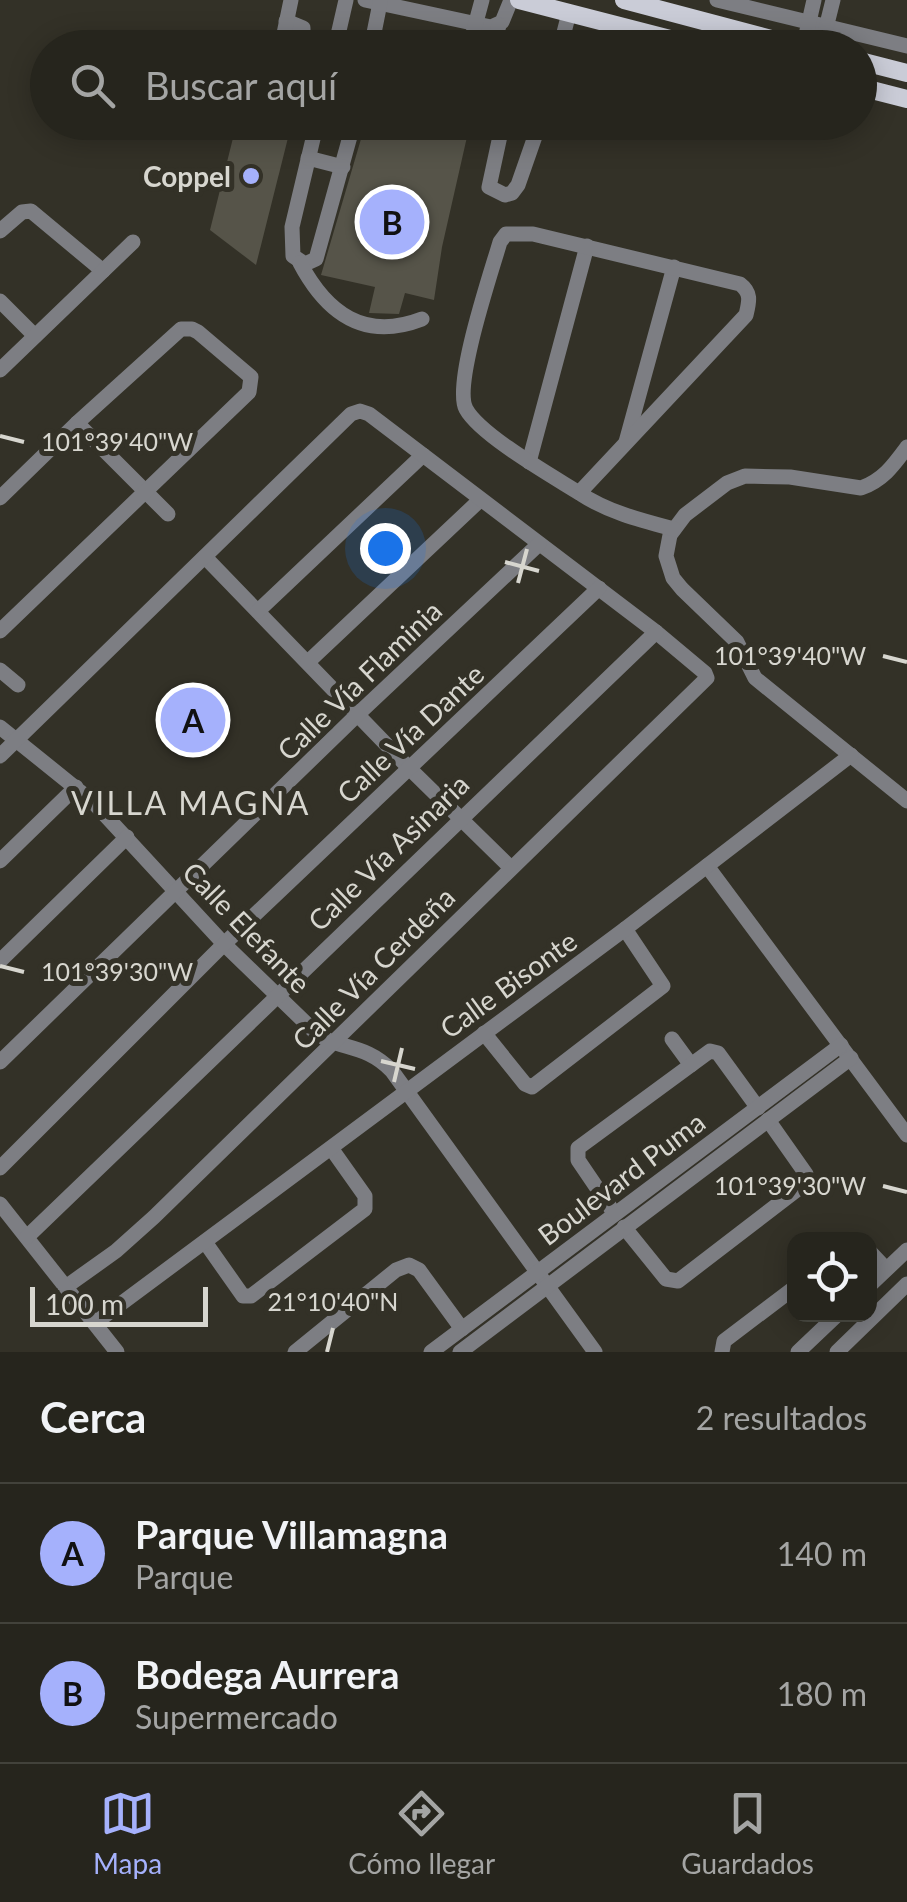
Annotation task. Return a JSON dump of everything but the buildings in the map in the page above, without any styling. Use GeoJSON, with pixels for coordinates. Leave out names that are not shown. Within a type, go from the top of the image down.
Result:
{"type":"FeatureCollection","features":[{"type":"Feature","properties":{"kind":"main road"},"geometry":{"type":"LineString","coordinates":[[519,0],[634,30]]}},
{"type":"Feature","properties":{"kind":"main road"},"geometry":{"type":"LineString","coordinates":[[624,0],[739,30]]}},
{"type":"Feature","properties":{"kind":"main road"},"geometry":{"type":"LineString","coordinates":[[877,65],[907,73]]}},
{"type":"Feature","properties":{"kind":"main road"},"geometry":{"type":"LineString","coordinates":[[877,91],[907,99]]}},
{"type":"Feature","properties":{"kind":"street"},"geometry":{"type":"LineString","coordinates":[[284,30],[291,0]]}},
{"type":"Feature","properties":{"kind":"street"},"geometry":{"type":"LineString","coordinates":[[340,30],[346,0]]}},
{"type":"Feature","properties":{"kind":"street"},"geometry":{"type":"LineString","coordinates":[[474,30],[482,0]]}},
{"type":"Feature","properties":{"kind":"street"},"geometry":{"type":"LineString","coordinates":[[497,30],[510,0]]}},
{"type":"Feature","properties":{"kind":"street"},"geometry":{"type":"LineString","coordinates":[[807,30],[814,0]]}},
{"type":"Feature","properties":{"kind":"street"},"geometry":{"type":"LineString","coordinates":[[825,30],[833,0]]}},
{"type":"Feature","properties":{"kind":"street"},"geometry":{"type":"LineString","coordinates":[[723,1],[843,30]]}},
{"type":"Feature","properties":{"kind":"street"},"geometry":{"type":"LineString","coordinates":[[371,30],[372,2],[475,24],[498,25]]}},
{"type":"Feature","properties":{"kind":"street"},"geometry":{"type":"LineString","coordinates":[[564,30],[568,13]]}},
{"type":"Feature","properties":{"kind":"street"},"geometry":{"type":"LineString","coordinates":[[286,21],[303,30]]}},
{"type":"Feature","properties":{"kind":"street"},"geometry":{"type":"LineString","coordinates":[[877,36],[906,41]]}},
{"type":"Feature","properties":{"kind":"street"},"geometry":{"type":"LineString","coordinates":[[312,140],[292,227],[292,250],[312,286],[336,312],[363,324],[398,328],[422,319]]}},
{"type":"Feature","properties":{"kind":"street"},"geometry":{"type":"LineString","coordinates":[[300,263],[311,264],[319,252],[350,140]]}},
{"type":"Feature","properties":{"kind":"street"},"geometry":{"type":"LineString","coordinates":[[499,140],[490,187],[506,195],[518,185],[534,140]]}},
{"type":"Feature","properties":{"kind":"street"},"geometry":{"type":"LineString","coordinates":[[308,158],[344,167]]}},
{"type":"Feature","properties":{"kind":"street"},"geometry":{"type":"LineString","coordinates":[[0,231],[22,212],[31,211],[103,271]]}},
{"type":"Feature","properties":{"kind":"street"},"geometry":{"type":"LineString","coordinates":[[579,493],[746,315],[750,300],[740,284],[533,234],[506,234],[500,242],[469,356],[462,390],[466,408],[529,462],[579,493],[605,508],[674,529]]}},
{"type":"Feature","properties":{"kind":"street"},"geometry":{"type":"LineString","coordinates":[[0,370],[133,242]]}},
{"type":"Feature","properties":{"kind":"street"},"geometry":{"type":"LineString","coordinates":[[529,462],[587,246]]}},
{"type":"Feature","properties":{"kind":"street"},"geometry":{"type":"LineString","coordinates":[[626,444],[674,267]]}},
{"type":"Feature","properties":{"kind":"street"},"geometry":{"type":"LineString","coordinates":[[0,302],[35,336]]}},
{"type":"Feature","properties":{"kind":"street"},"geometry":{"type":"LineString","coordinates":[[0,498],[176,332],[186,328],[198,332],[248,372],[251,388],[0,630]]}},
{"type":"Feature","properties":{"kind":"street"},"geometry":{"type":"LineString","coordinates":[[0,756],[351,414],[365,412],[656,632]]}},
{"type":"Feature","properties":{"kind":"street"},"geometry":{"type":"LineString","coordinates":[[77,423],[168,514]]}},
{"type":"Feature","properties":{"kind":"street"},"geometry":{"type":"LineString","coordinates":[[907,447],[887,474],[861,488],[790,477],[746,476],[727,482],[685,515],[666,546],[673,578],[732,636],[750,671],[768,692],[907,801]]}},
{"type":"Feature","properties":{"kind":"street"},"geometry":{"type":"LineString","coordinates":[[258,612],[422,456]]}},
{"type":"Feature","properties":{"kind":"street"},"geometry":{"type":"LineString","coordinates":[[308,662],[480,500]]}},
{"type":"Feature","properties":{"kind":"street","name":"Calle Vía Flaminia"},"geometry":{"type":"LineString","coordinates":[[0,1062],[539,544]]}},
{"type":"Feature","properties":{"kind":"street"},"geometry":{"type":"LineString","coordinates":[[206,556],[409,768],[512,868]]}},
{"type":"Feature","properties":{"kind":"street","name":"Calle Vía Dante"},"geometry":{"type":"LineString","coordinates":[[0,1168],[224,944],[600,588]]}},
{"type":"Feature","properties":{"kind":"street","name":"Calle Vía Cerdeña"},"geometry":{"type":"LineString","coordinates":[[67,1286],[116,1251],[154,1217],[296,1081],[330,1041],[707,678],[706,672],[656,632]]}},
{"type":"Feature","properties":{"kind":"street","name":"Calle Vía Asinaria"},"geometry":{"type":"LineString","coordinates":[[28,1237],[656,632]]}},
{"type":"Feature","properties":{"kind":"street"},"geometry":{"type":"LineString","coordinates":[[0,670],[18,684]]}},
{"type":"Feature","properties":{"kind":"street","name":"Calle Elefante"},"geometry":{"type":"LineString","coordinates":[[0,727],[76,787],[127,836],[224,944],[315,1032],[381,1060],[594,1352]]}},
{"type":"Feature","properties":{"kind":"street","name":"Calle Bisonte"},"geometry":{"type":"LineString","coordinates":[[95,1323],[851,755]]}},
{"type":"Feature","properties":{"kind":"street"},"geometry":{"type":"LineString","coordinates":[[0,861],[76,787]]}},
{"type":"Feature","properties":{"kind":"street"},"geometry":{"type":"LineString","coordinates":[[0,961],[127,836]]}},
{"type":"Feature","properties":{"kind":"street"},"geometry":{"type":"LineString","coordinates":[[707,866],[907,1135]]}},
{"type":"Feature","properties":{"kind":"street"},"geometry":{"type":"LineString","coordinates":[[484,1033],[525,1084],[532,1086],[661,989],[662,980],[624,929]]}},
{"type":"Feature","properties":{"kind":"street"},"geometry":{"type":"LineString","coordinates":[[672,1038],[690,1065]]}},
{"type":"Feature","properties":{"kind":"street","name":"Boulevard Puma"},"geometry":{"type":"LineString","coordinates":[[431,1352],[468,1344],[546,1287],[763,1114],[841,1044]]}},
{"type":"Feature","properties":{"kind":"street"},"geometry":{"type":"LineString","coordinates":[[614,1213],[577,1157],[581,1146],[706,1053],[714,1051],[721,1055],[806,1174],[805,1186],[678,1281],[666,1279],[624,1227]]}},
{"type":"Feature","properties":{"kind":"street","name":"Boulevard Puma"},"geometry":{"type":"LineString","coordinates":[[468,1344],[536,1272],[614,1213],[852,1058]]}},
{"type":"Feature","properties":{"kind":"street"},"geometry":{"type":"LineString","coordinates":[[205,1242],[242,1296],[248,1298],[365,1209],[366,1196],[332,1148]]}},
{"type":"Feature","properties":{"kind":"street"},"geometry":{"type":"LineString","coordinates":[[0,1204],[117,1352]]}},
{"type":"Feature","properties":{"kind":"street"},"geometry":{"type":"LineString","coordinates":[[877,1278],[907,1250]]}},
{"type":"Feature","properties":{"kind":"street"},"geometry":{"type":"LineString","coordinates":[[877,1259],[886,1269]]}},
{"type":"Feature","properties":{"kind":"street"},"geometry":{"type":"LineString","coordinates":[[295,1352],[396,1270],[409,1265],[419,1270],[468,1344]]}},
{"type":"Feature","properties":{"kind":"street"},"geometry":{"type":"LineString","coordinates":[[836,1352],[907,1284]]}},
{"type":"Feature","properties":{"kind":"street"},"geometry":{"type":"LineString","coordinates":[[722,1352],[724,1341],[787,1293]]}},
{"type":"Feature","properties":{"kind":"street"},"geometry":{"type":"LineString","coordinates":[[798,1352],[830,1322]]}},
{"type":"Feature","properties":{"kind":"place","name":"Coppel"},"geometry":{"type":"Point","coordinates":[251,176]}},
{"type":"Feature","properties":{"kind":"place","name":"Bodega Aurrera"},"geometry":{"type":"Point","coordinates":[392,222]}},
{"type":"Feature","properties":{"kind":"place","name":"Parque Villamagna"},"geometry":{"type":"Point","coordinates":[193,720]}},
{"type":"Feature","properties":{"kind":"district","name":"VILLA MAGNA"},"geometry":{"type":"Point","coordinates":[191,802]}}]}
